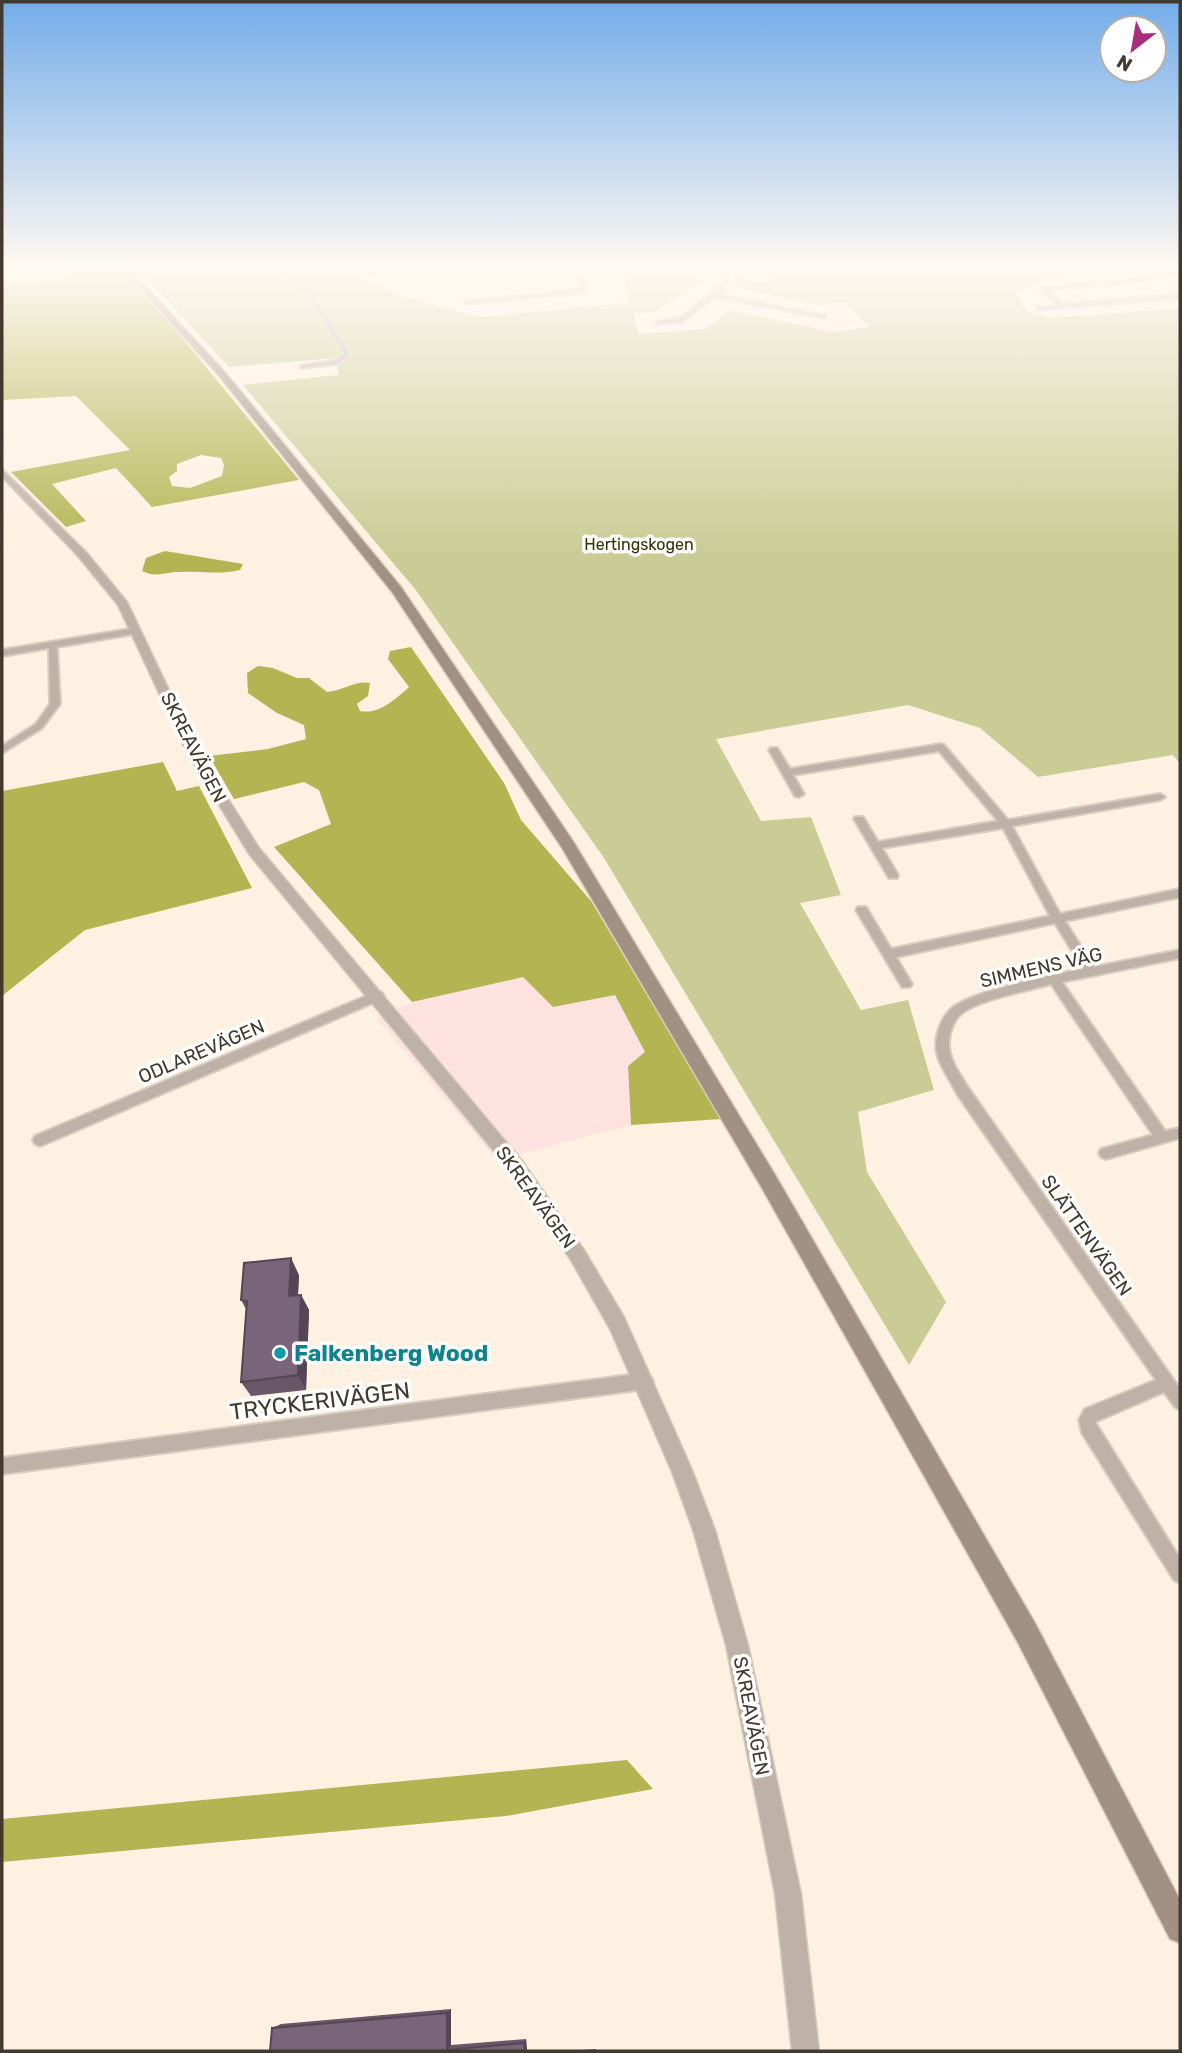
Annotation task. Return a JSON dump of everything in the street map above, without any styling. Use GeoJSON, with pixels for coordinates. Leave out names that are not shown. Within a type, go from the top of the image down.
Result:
{"type":"FeatureCollection","features":[{"type":"Feature","properties":{"kind":"main road"},"geometry":{"type":"LineString","coordinates":[[214,365],[397,590],[568,845],[770,1184],[1026,1632],[1180,1929]]}},
{"type":"Feature","properties":{"kind":"street"},"geometry":{"type":"LineString","coordinates":[[303,367],[321,365]]}},
{"type":"Feature","properties":{"kind":"street","name":"SKREAVÄGEN"},"geometry":{"type":"LineString","coordinates":[[2,472],[94,568],[123,604],[192,751],[254,851],[377,996],[544,1204],[579,1256],[617,1323],[645,1381],[704,1530],[737,1645],[788,1895],[806,2051]]}},
{"type":"Feature","properties":{"kind":"street"},"geometry":{"type":"LineString","coordinates":[[2,653],[136,631]]}},
{"type":"Feature","properties":{"kind":"street"},"geometry":{"type":"LineString","coordinates":[[2,750],[39,726],[55,704],[53,646]]}},
{"type":"Feature","properties":{"kind":"street"},"geometry":{"type":"LineString","coordinates":[[788,773],[941,747],[1006,824],[1058,920],[1092,973]]}},
{"type":"Feature","properties":{"kind":"street"},"geometry":{"type":"LineString","coordinates":[[775,750],[799,794]]}},
{"type":"Feature","properties":{"kind":"street"},"geometry":{"type":"LineString","coordinates":[[875,846],[1160,797]]}},
{"type":"Feature","properties":{"kind":"street"},"geometry":{"type":"LineString","coordinates":[[859,819],[892,875]]}},
{"type":"Feature","properties":{"kind":"street"},"geometry":{"type":"LineString","coordinates":[[889,954],[1180,893]]}},
{"type":"Feature","properties":{"kind":"street"},"geometry":{"type":"LineString","coordinates":[[862,910],[906,984]]}},
{"type":"Feature","properties":{"kind":"street","name":"SIMMENS VÄG"},"geometry":{"type":"LineString","coordinates":[[962,1090],[946,1061],[942,1045],[945,1028],[954,1013],[970,1002],[1054,979],[1180,954]]}},
{"type":"Feature","properties":{"kind":"street"},"geometry":{"type":"LineString","coordinates":[[1054,979],[1162,1138]]}},
{"type":"Feature","properties":{"kind":"street","name":"ODLAREVÄGEN"},"geometry":{"type":"LineString","coordinates":[[40,1140],[377,996]]}},
{"type":"Feature","properties":{"kind":"street","name":"SLÄTTENVÄGEN"},"geometry":{"type":"LineString","coordinates":[[962,1090],[1180,1402]]}},
{"type":"Feature","properties":{"kind":"street"},"geometry":{"type":"LineString","coordinates":[[1106,1153],[1180,1133]]}},
{"type":"Feature","properties":{"kind":"street","name":"TRYCKERIVÄGEN"},"geometry":{"type":"LineString","coordinates":[[2,1466],[645,1381]]}},
{"type":"Feature","properties":{"kind":"street"},"geometry":{"type":"LineString","coordinates":[[1167,1383],[1091,1415],[1087,1420],[1088,1427],[1180,1574]]}},
{"type":"Feature","properties":{"kind":"shaded area"},"geometry":{"type":"Polygon","coordinates":[[[2,365],[204,365],[299,480],[152,507],[116,468],[52,484],[86,521],[66,527],[11,472],[130,450],[76,396],[2,400],[2,365]],[[201,455],[177,464],[177,471],[169,477],[172,486],[190,488],[222,476],[224,465],[221,458],[201,455]]]}},
{"type":"Feature","properties":{"kind":"shaded area"},"geometry":{"type":"Polygon","coordinates":[[[165,551],[243,564],[240,570],[225,572],[156,574],[142,571],[146,558],[165,551]]]}},
{"type":"Feature","properties":{"kind":"shaded area"},"geometry":{"type":"Polygon","coordinates":[[[411,647],[504,783],[521,820],[591,901],[721,1119],[631,1125],[628,1066],[645,1052],[615,995],[553,1007],[523,977],[412,1002],[274,847],[331,824],[319,790],[304,782],[234,799],[209,756],[268,749],[306,739],[304,725],[277,713],[248,693],[247,673],[258,666],[273,668],[297,678],[309,678],[327,692],[359,683],[370,683],[368,696],[357,704],[360,711],[367,712],[387,705],[409,687],[388,659],[390,651],[411,647]]]}},
{"type":"Feature","properties":{"kind":"shaded area"},"geometry":{"type":"Polygon","coordinates":[[[163,762],[177,791],[199,786],[252,888],[85,930],[2,996],[2,791],[163,762]]]}},
{"type":"Feature","properties":{"kind":"shaded area"},"geometry":{"type":"Polygon","coordinates":[[[523,977],[553,1007],[615,995],[645,1053],[628,1066],[631,1125],[497,1160],[377,1019],[412,1002],[523,977]]]}},
{"type":"Feature","properties":{"kind":"shaded area"},"geometry":{"type":"Polygon","coordinates":[[[627,1760],[653,1789],[506,1816],[2,1862],[2,1819],[627,1760]]]}},
{"type":"Feature","properties":{"kind":"green space","name":"Hertingskogen"},"geometry":{"type":"Polygon","coordinates":[[[227,365],[255,365],[229,367],[227,365]]]}},
{"type":"Feature","properties":{"kind":"green space","name":"Hertingskogen"},"geometry":{"type":"Polygon","coordinates":[[[338,365],[1180,365],[1180,764],[1173,755],[1038,777],[980,728],[908,705],[716,739],[761,821],[811,817],[841,895],[800,903],[861,1010],[908,1000],[934,1090],[858,1112],[867,1172],[946,1302],[909,1365],[604,858],[415,589],[243,385],[339,375],[338,365]]]}},
{"type":"Feature","properties":{"kind":"building","name":"Falkenberg Wood"},"geometry":{"type":"Polygon","coordinates":[[[291,1258],[289,1296],[301,1295],[298,1375],[241,1382],[247,1301],[241,1300],[244,1263],[291,1258]]]}},
{"type":"Feature","properties":{"kind":"building"},"geometry":{"type":"Polygon","coordinates":[[[447,2013],[447,2050],[524,2043],[525,2051],[270,2051],[272,2028],[447,2013]]]}},
{"type":"Feature","properties":{"kind":"place","name":"Falkenberg Wood"},"geometry":{"type":"Point","coordinates":[280,1353]}}]}
